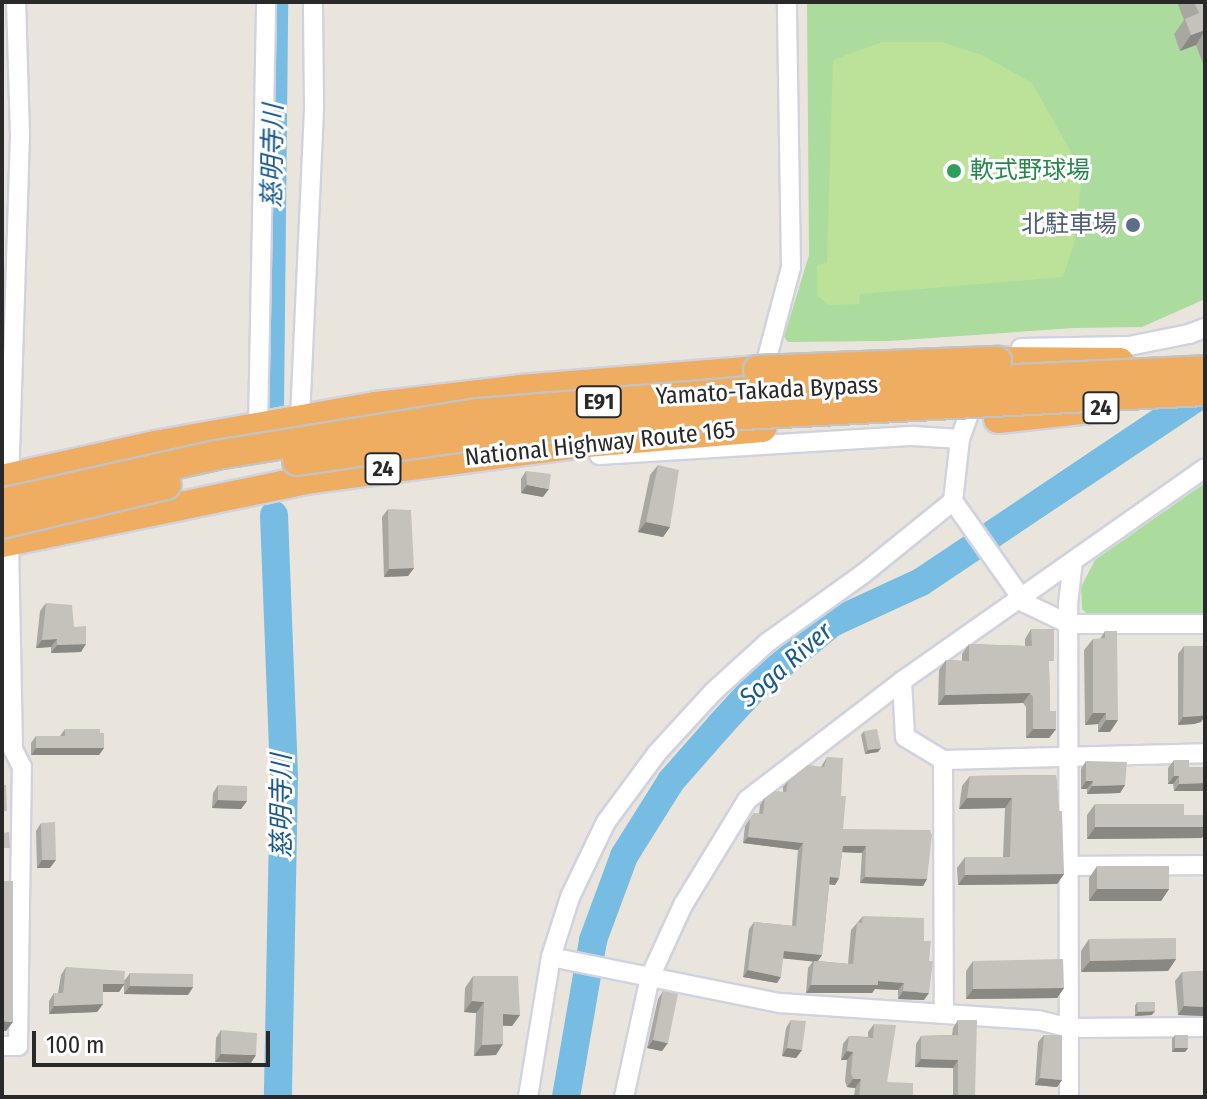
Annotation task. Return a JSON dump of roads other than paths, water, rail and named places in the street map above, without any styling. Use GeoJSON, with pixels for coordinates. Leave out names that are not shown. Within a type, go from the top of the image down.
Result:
{"type":"FeatureCollection","features":[{"type":"Feature","properties":{"kind":"highway","name":"24"},"geometry":{"type":"LineString","coordinates":[[4,486],[300,418],[453,395],[762,364],[1205,362]]}},
{"type":"Feature","properties":{"kind":"highway","name":"Yamato-Takada Bypass"},"geometry":{"type":"LineString","coordinates":[[4,486],[478,413],[740,392],[1205,370]]}},
{"type":"Feature","properties":{"kind":"highway","name":"Yamato-Takada Bypass"},"geometry":{"type":"LineString","coordinates":[[4,536],[223,473],[478,435],[743,413],[1205,393]]}},
{"type":"Feature","properties":{"kind":"highway","name":"National Highway Route 165"},"geometry":{"type":"LineString","coordinates":[[4,536],[281,485],[449,459],[762,428],[998,419],[1205,393]]}},
{"type":"Feature","properties":{"kind":"street"},"geometry":{"type":"LineString","coordinates":[[2,1046],[18,1046],[22,767],[8,749],[4,536],[21,108],[16,2]]}},
{"type":"Feature","properties":{"kind":"street"},"geometry":{"type":"LineString","coordinates":[[258,427],[266,2]]}},
{"type":"Feature","properties":{"kind":"street"},"geometry":{"type":"LineString","coordinates":[[300,418],[314,105],[313,2]]}},
{"type":"Feature","properties":{"kind":"street"},"geometry":{"type":"LineString","coordinates":[[787,2],[791,267],[762,364],[992,348],[1129,346],[1205,328]]}},
{"type":"Feature","properties":{"kind":"street"},"geometry":{"type":"LineString","coordinates":[[992,348],[960,439],[955,504],[1016,593],[1025,603],[1069,624],[1205,624]]}},
{"type":"Feature","properties":{"kind":"street"},"geometry":{"type":"LineString","coordinates":[[449,459],[589,456],[913,436],[960,439]]}},
{"type":"Feature","properties":{"kind":"street"},"geometry":{"type":"LineString","coordinates":[[624,1097],[642,975],[747,800],[1016,593],[1073,561],[1205,468]]}},
{"type":"Feature","properties":{"kind":"street"},"geometry":{"type":"LineString","coordinates":[[528,1097],[551,957],[570,897],[606,822],[657,753],[713,692],[768,642],[955,504]]}},
{"type":"Feature","properties":{"kind":"street"},"geometry":{"type":"LineString","coordinates":[[1069,1097],[1068,581],[1073,561]]}},
{"type":"Feature","properties":{"kind":"street"},"geometry":{"type":"LineString","coordinates":[[902,681],[905,737],[943,760],[1205,753]]}},
{"type":"Feature","properties":{"kind":"street"},"geometry":{"type":"LineString","coordinates":[[943,760],[944,1014]]}},
{"type":"Feature","properties":{"kind":"street"},"geometry":{"type":"LineString","coordinates":[[1069,866],[1205,865]]}},
{"type":"Feature","properties":{"kind":"street"},"geometry":{"type":"LineString","coordinates":[[551,957],[780,1003],[1038,1020],[1069,1028],[1205,1027]]}},
{"type":"Feature","properties":{"kind":"waterway","name":"慈明寺川"},"geometry":{"type":"LineString","coordinates":[[270,407],[274,2]]}},
{"type":"Feature","properties":{"kind":"waterway","name":"Soga River"},"geometry":{"type":"LineString","coordinates":[[566,1097],[593,940],[624,856],[671,781],[721,724],[758,684],[832,623],[921,582],[1205,392]]}},
{"type":"Feature","properties":{"kind":"waterway","name":"慈明寺川"},"geometry":{"type":"LineString","coordinates":[[274,515],[284,778],[278,1097]]}},
{"type":"Feature","properties":{"kind":"place","name":"軟式野球場"},"geometry":{"type":"Point","coordinates":[954,171]}},
{"type":"Feature","properties":{"kind":"place","name":"北駐車場"},"geometry":{"type":"Point","coordinates":[1133,225]}}]}
